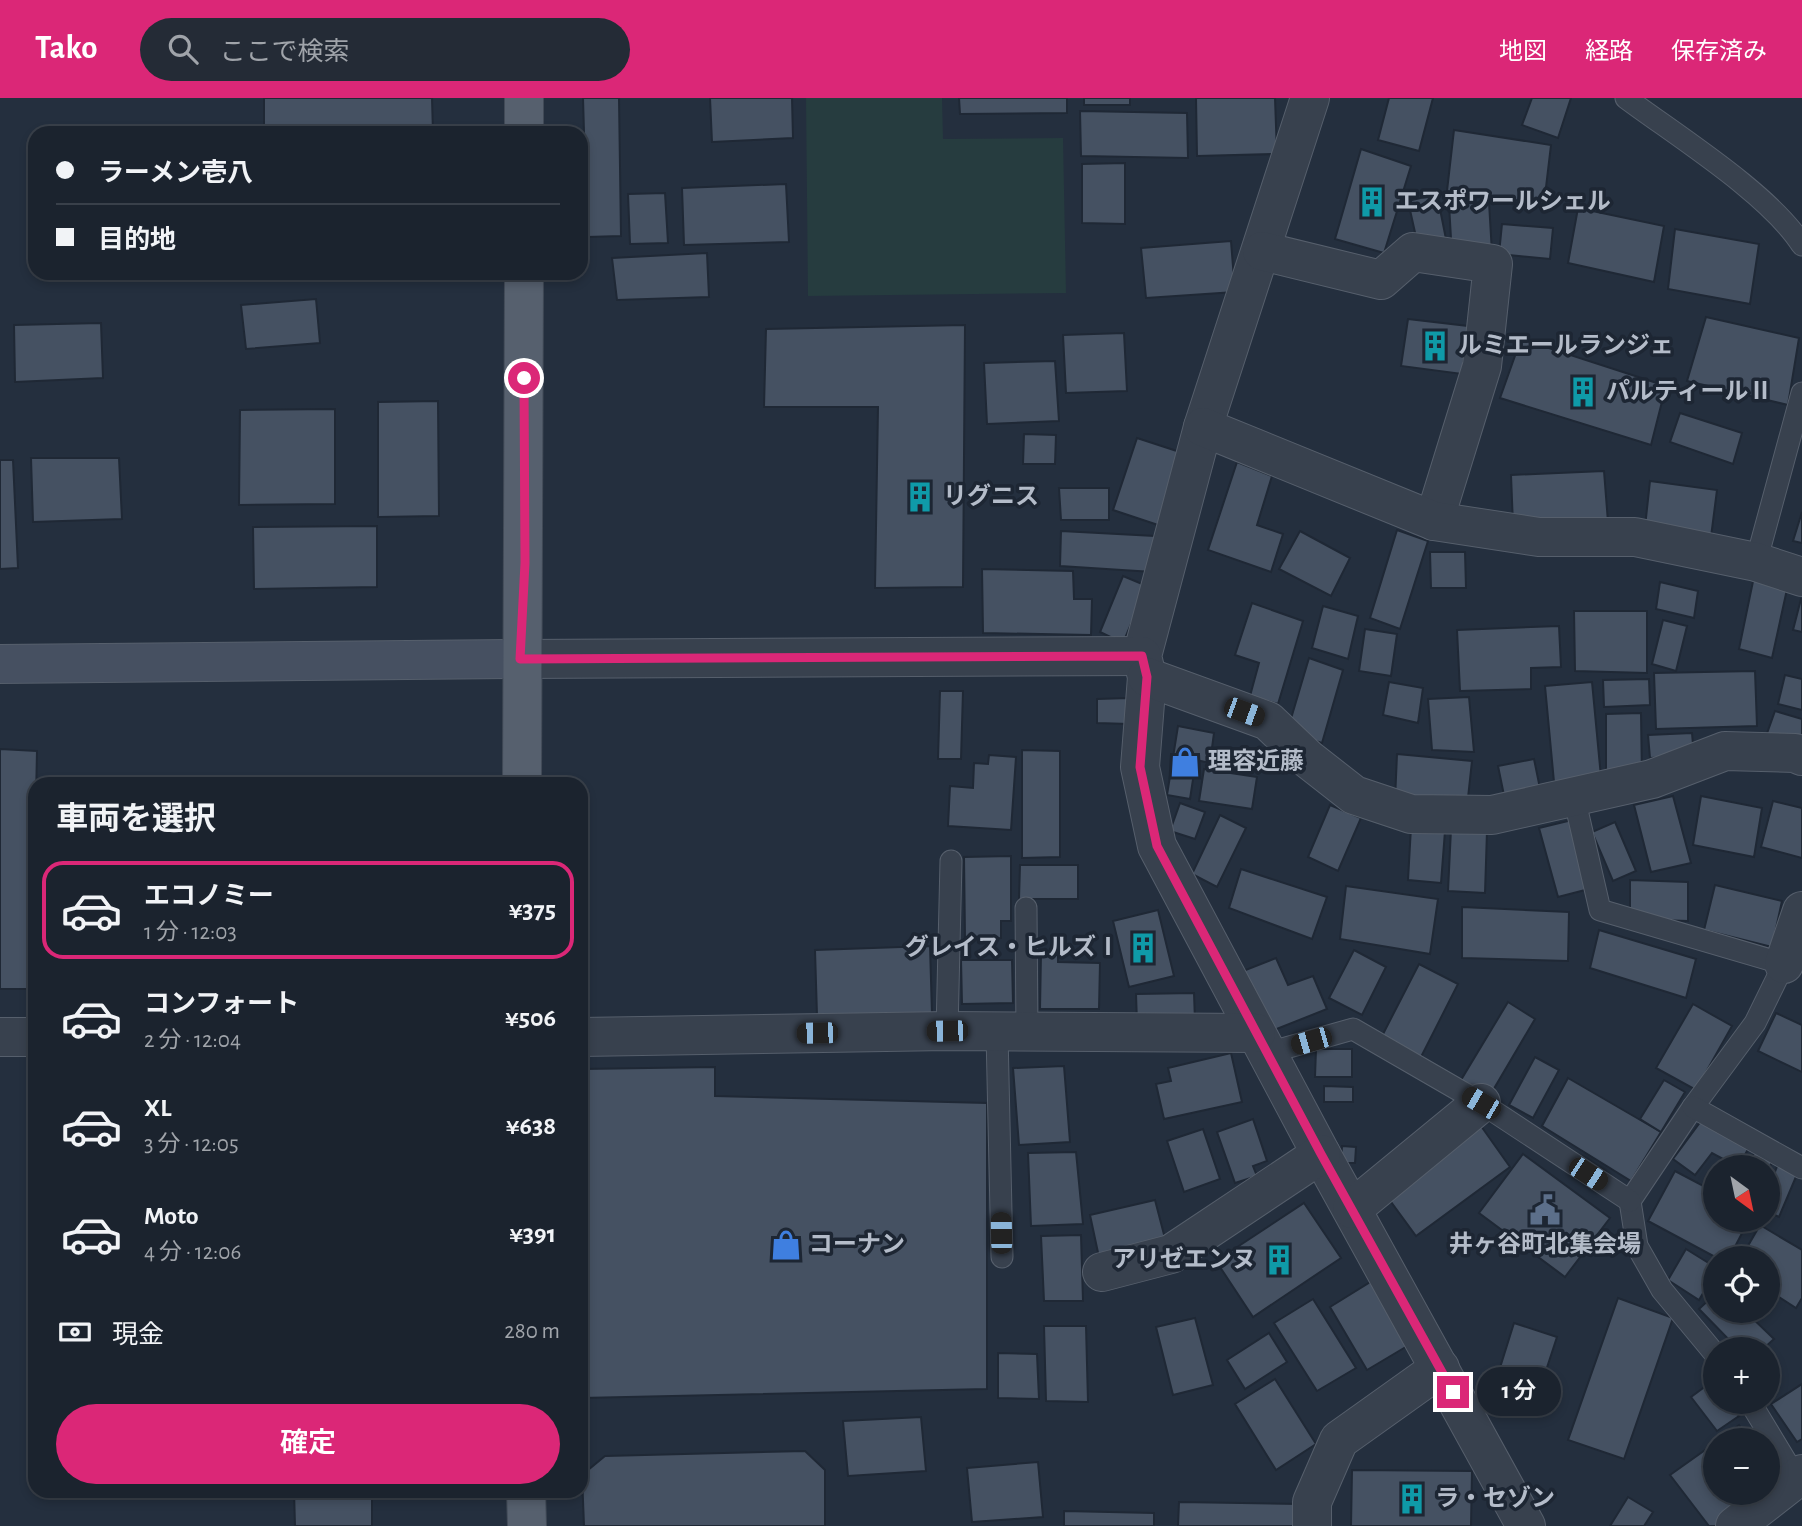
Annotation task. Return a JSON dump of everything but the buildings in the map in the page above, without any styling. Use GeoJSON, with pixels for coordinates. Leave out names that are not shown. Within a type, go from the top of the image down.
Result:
{"type":"FeatureCollection","features":[{"type":"Feature","properties":{"kind":"main road"},"geometry":{"type":"LineString","coordinates":[[524,98],[524,126]]}},
{"type":"Feature","properties":{"kind":"main road"},"geometry":{"type":"LineString","coordinates":[[522,777],[520,659],[525,563],[524,280]]}},
{"type":"Feature","properties":{"kind":"main road"},"geometry":{"type":"LineString","coordinates":[[526,1498],[527,1526]]}},
{"type":"Feature","properties":{"kind":"street"},"geometry":{"type":"LineString","coordinates":[[1310,98],[1203,427],[1145,666],[1140,767],[1157,846],[1321,1154],[1526,1526]]}},
{"type":"Feature","properties":{"kind":"street"},"geometry":{"type":"LineString","coordinates":[[1262,251],[1381,280],[1413,251],[1493,264],[1482,366],[1434,521]]}},
{"type":"Feature","properties":{"kind":"street"},"geometry":{"type":"LineString","coordinates":[[1203,427],[1434,521],[1539,537],[1635,537],[1756,562],[1802,577]]}},
{"type":"Feature","properties":{"kind":"street"},"geometry":{"type":"LineString","coordinates":[[0,664],[520,659],[1145,666],[1268,721],[1354,795],[1411,814],[1492,815],[1652,779],[1725,751],[1802,756]]}},
{"type":"Feature","properties":{"kind":"street"},"geometry":{"type":"LineString","coordinates":[[1784,964],[1802,911]]}},
{"type":"Feature","properties":{"kind":"street"},"geometry":{"type":"LineString","coordinates":[[588,1037],[947,1031],[1262,1043]]}},
{"type":"Feature","properties":{"kind":"street"},"geometry":{"type":"LineString","coordinates":[[0,1037],[28,1037]]}},
{"type":"Feature","properties":{"kind":"street"},"geometry":{"type":"LineString","coordinates":[[1352,1209],[1481,1103]]}},
{"type":"Feature","properties":{"kind":"street"},"geometry":{"type":"LineString","coordinates":[[1102,1272],[1171,1254],[1321,1154]]}},
{"type":"Feature","properties":{"kind":"street"},"geometry":{"type":"LineString","coordinates":[[1312,1526],[1312,1502],[1339,1440],[1440,1368]]}},
{"type":"Feature","properties":{"kind":"street"},"geometry":{"type":"LineString","coordinates":[[1735,1526],[1799,1476]]}},
{"type":"Feature","properties":{"kind":"lane"},"geometry":{"type":"LineString","coordinates":[[1626,98],[1759,198],[1794,232],[1802,246]]}},
{"type":"Feature","properties":{"kind":"lane"},"geometry":{"type":"LineString","coordinates":[[1756,562],[1802,393]]}},
{"type":"Feature","properties":{"kind":"lane"},"geometry":{"type":"LineString","coordinates":[[1574,797],[1600,910],[1784,964],[1755,1023],[1693,1107],[1630,1201],[1637,1246],[1662,1290],[1703,1340]]}},
{"type":"Feature","properties":{"kind":"lane"},"geometry":{"type":"LineString","coordinates":[[947,1031],[951,861]]}},
{"type":"Feature","properties":{"kind":"lane"},"geometry":{"type":"LineString","coordinates":[[1002,1257],[1012,1034],[1026,908]]}},
{"type":"Feature","properties":{"kind":"lane"},"geometry":{"type":"LineString","coordinates":[[1262,1043],[1353,1029],[1481,1103],[1630,1201]]}},
{"type":"Feature","properties":{"kind":"lane"},"geometry":{"type":"LineString","coordinates":[[1693,1107],[1802,1168]]}},
{"type":"Feature","properties":{"kind":"lane"},"geometry":{"type":"LineString","coordinates":[[1759,1414],[1799,1476]]}},
{"type":"Feature","properties":{"kind":"green space"},"geometry":{"type":"Polygon","coordinates":[[[806,98],[942,98],[943,139],[1063,138],[1066,293],[808,296],[806,98]]]}},
{"type":"Feature","properties":{"kind":"place","name":"エスポワールシェル"},"geometry":{"type":"Point","coordinates":[1372,202]}},
{"type":"Feature","properties":{"kind":"place","name":"ルミエールランジェ"},"geometry":{"type":"Point","coordinates":[1435,346]}},
{"type":"Feature","properties":{"kind":"place","name":"パルティールⅡ"},"geometry":{"type":"Point","coordinates":[1583,392]}},
{"type":"Feature","properties":{"kind":"place","name":"リグニス"},"geometry":{"type":"Point","coordinates":[920,497]}},
{"type":"Feature","properties":{"kind":"place","name":"理容近藤"},"geometry":{"type":"Point","coordinates":[1185,762]}},
{"type":"Feature","properties":{"kind":"place","name":"グレイス・ヒルズⅠ"},"geometry":{"type":"Point","coordinates":[1143,948]}},
{"type":"Feature","properties":{"kind":"place","name":"井ヶ谷町北集会場"},"geometry":{"type":"Point","coordinates":[1545,1210]}},
{"type":"Feature","properties":{"kind":"place","name":"コーナン"},"geometry":{"type":"Point","coordinates":[786,1245]}},
{"type":"Feature","properties":{"kind":"place","name":"アリゼエンヌ"},"geometry":{"type":"Point","coordinates":[1279,1260]}},
{"type":"Feature","properties":{"kind":"place","name":"ラ・セゾン"},"geometry":{"type":"Point","coordinates":[1412,1499]}},
{"type":"Feature","properties":{"kind":"route"},"geometry":{"type":"LineString","coordinates":[[524,378],[525,563],[520,659],[1142,656],[1147,677],[1140,767],[1157,846],[1321,1154],[1453,1392]]}}]}
